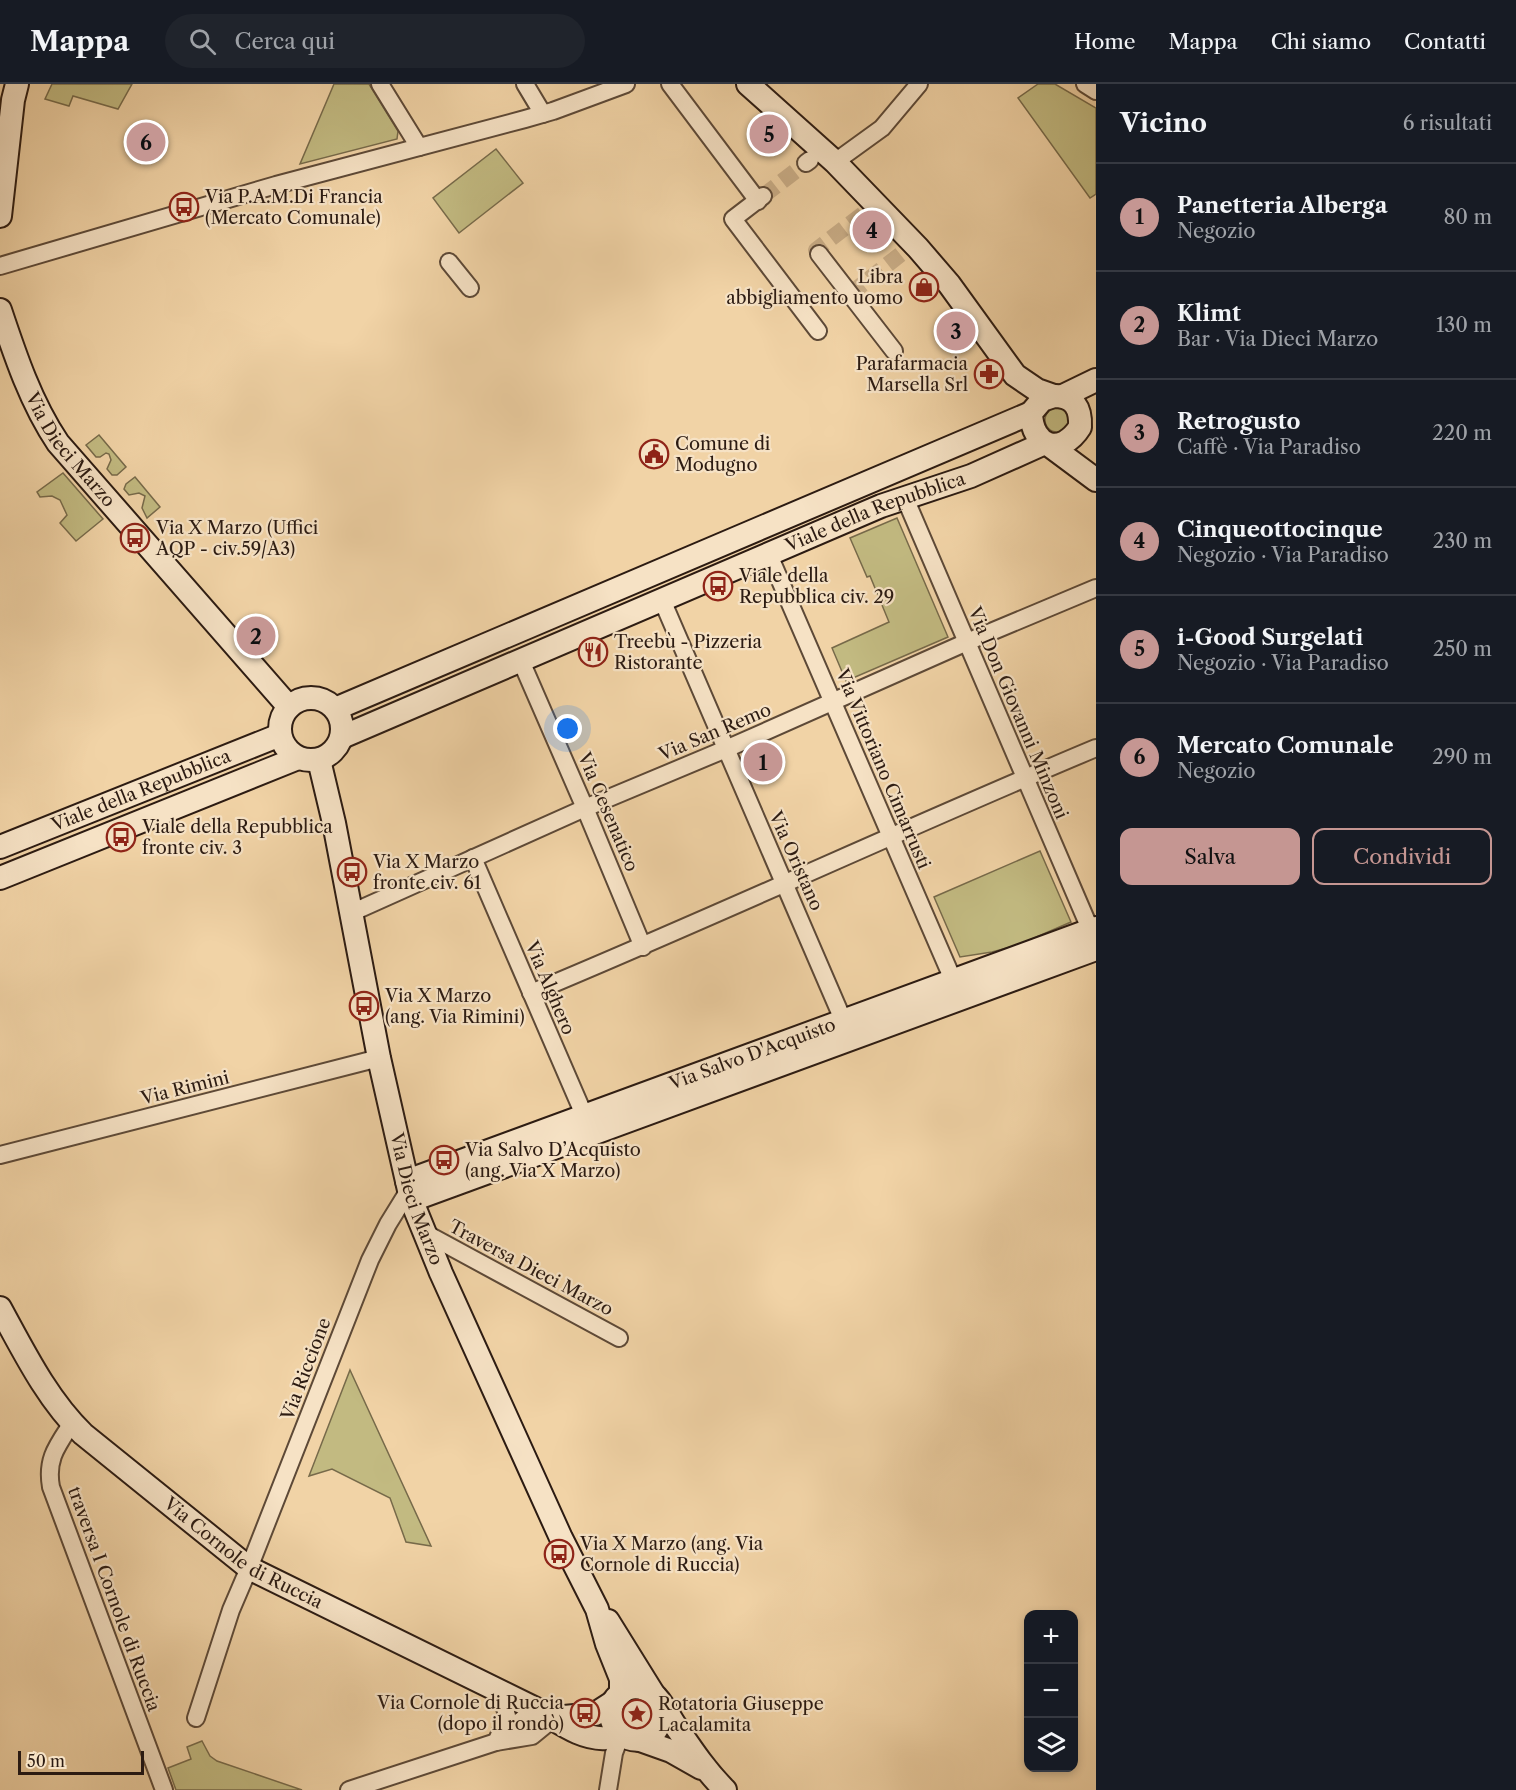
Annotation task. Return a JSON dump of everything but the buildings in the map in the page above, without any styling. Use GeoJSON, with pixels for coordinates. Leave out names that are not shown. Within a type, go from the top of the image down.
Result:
{"type":"FeatureCollection","features":[{"type":"Feature","properties":{"kind":"main road"},"geometry":{"type":"LineString","coordinates":[[0,216],[13,100],[17,84]]}},
{"type":"Feature","properties":{"kind":"main road"},"geometry":{"type":"LineString","coordinates":[[748,84],[835,162],[918,248],[949,284],[1015,375],[1024,405],[1031,413],[1034,431],[1047,444],[1096,479]]}},
{"type":"Feature","properties":{"kind":"main road","name":"Via Dieci Marzo"},"geometry":{"type":"LineString","coordinates":[[0,310],[27,384],[45,424],[58,443],[289,707]]}},
{"type":"Feature","properties":{"kind":"main road"},"geometry":{"type":"LineString","coordinates":[[1015,375],[1037,390],[1072,401],[1079,410],[1084,427],[1081,456],[1096,479]]}},
{"type":"Feature","properties":{"kind":"main road"},"geometry":{"type":"LineString","coordinates":[[1031,413],[1042,400],[1059,396],[1096,380]]}},
{"type":"Feature","properties":{"kind":"main road","name":"Viale della Repubblica"},"geometry":{"type":"LineString","coordinates":[[335,709],[1031,413]]}},
{"type":"Feature","properties":{"kind":"main road"},"geometry":{"type":"LineString","coordinates":[[1047,444],[1060,445],[1069,441],[1084,427]]}},
{"type":"Feature","properties":{"kind":"main road","name":"Viale della Repubblica"},"geometry":{"type":"LineString","coordinates":[[342,736],[882,506],[970,476],[1047,444]]}},
{"type":"Feature","properties":{"kind":"main road"},"geometry":{"type":"LineString","coordinates":[[306,698],[314,698],[323,700],[335,709],[342,723],[342,736],[332,753],[309,759],[290,752],[280,735],[280,725],[289,707],[306,698]]}},
{"type":"Feature","properties":{"kind":"main road","name":"Viale della Repubblica"},"geometry":{"type":"LineString","coordinates":[[0,847],[280,735]]}},
{"type":"Feature","properties":{"kind":"main road","name":"Via Dieci Marzo"},"geometry":{"type":"LineString","coordinates":[[309,759],[327,785],[379,1058],[410,1190],[425,1233],[561,1539],[597,1609],[607,1644],[621,1679],[617,1697]]}},
{"type":"Feature","properties":{"kind":"main road","name":"Viale della Repubblica"},"geometry":{"type":"LineString","coordinates":[[0,878],[309,759]]}},
{"type":"Feature","properties":{"kind":"main road","name":"Via Salvo D'Acquisto"},"geometry":{"type":"LineString","coordinates":[[410,1190],[1095,937]]}},
{"type":"Feature","properties":{"kind":"main road","name":"Via Cornole di Ruccia"},"geometry":{"type":"LineString","coordinates":[[0,1308],[37,1375],[72,1423],[249,1568],[546,1714],[569,1729],[588,1736],[606,1738],[630,1736]]}},
{"type":"Feature","properties":{"kind":"main road","name":"Via Dieci Marzo"},"geometry":{"type":"LineString","coordinates":[[597,1609],[612,1624],[657,1699],[712,1782]]}},
{"type":"Feature","properties":{"kind":"main road"},"geometry":{"type":"LineString","coordinates":[[546,1714],[595,1714],[617,1697],[637,1687],[645,1689],[657,1699],[662,1716],[655,1732],[649,1737],[630,1736]]}},
{"type":"Feature","properties":{"kind":"main road"},"geometry":{"type":"LineString","coordinates":[[617,1697],[610,1711],[614,1726],[630,1736],[671,1751],[712,1782]]}},
{"type":"Feature","properties":{"kind":"street"},"geometry":{"type":"LineString","coordinates":[[380,84],[419,147]]}},
{"type":"Feature","properties":{"kind":"street"},"geometry":{"type":"LineString","coordinates":[[525,84],[543,114]]}},
{"type":"Feature","properties":{"kind":"street"},"geometry":{"type":"LineString","coordinates":[[0,266],[276,185],[543,114],[626,84]]}},
{"type":"Feature","properties":{"kind":"street"},"geometry":{"type":"LineString","coordinates":[[670,84],[761,198],[733,219],[818,331]]}},
{"type":"Feature","properties":{"kind":"street"},"geometry":{"type":"LineString","coordinates":[[835,162],[882,128],[919,84]]}},
{"type":"Feature","properties":{"kind":"street"},"geometry":{"type":"LineString","coordinates":[[1085,84],[1096,91]]}},
{"type":"Feature","properties":{"kind":"street"},"geometry":{"type":"LineString","coordinates":[[819,254],[894,351]]}},
{"type":"Feature","properties":{"kind":"street"},"geometry":{"type":"LineString","coordinates":[[450,262],[470,288]]}},
{"type":"Feature","properties":{"kind":"street","name":"Via Don Giovanni Minzoni"},"geometry":{"type":"LineString","coordinates":[[904,498],[1095,937]]}},
{"type":"Feature","properties":{"kind":"street","name":"Via Vittoriano Cimarrusti"},"geometry":{"type":"LineString","coordinates":[[769,555],[957,989]]}},
{"type":"Feature","properties":{"kind":"street","name":"Via San Remo"},"geometry":{"type":"LineString","coordinates":[[351,913],[585,808],[1096,588]]}},
{"type":"Feature","properties":{"kind":"street","name":"Via Oristano"},"geometry":{"type":"LineString","coordinates":[[662,600],[847,1030]]}},
{"type":"Feature","properties":{"kind":"street","name":"Via Cesenatico"},"geometry":{"type":"LineString","coordinates":[[521,661],[643,947]]}},
{"type":"Feature","properties":{"kind":"street"},"geometry":{"type":"LineString","coordinates":[[531,993],[643,947],[1096,748]]}},
{"type":"Feature","properties":{"kind":"street","name":"Via Alghero"},"geometry":{"type":"LineString","coordinates":[[473,858],[588,1125]]}},
{"type":"Feature","properties":{"kind":"street","name":"Via Rimini"},"geometry":{"type":"LineString","coordinates":[[0,1155],[379,1058]]}},
{"type":"Feature","properties":{"kind":"street","name":"Via Riccione"},"geometry":{"type":"LineString","coordinates":[[196,1718],[231,1610],[370,1260],[388,1224],[410,1190]]}},
{"type":"Feature","properties":{"kind":"street","name":"Traversa Dieci Marzo"},"geometry":{"type":"LineString","coordinates":[[425,1233],[619,1338]]}},
{"type":"Feature","properties":{"kind":"street","name":"traversa I Cornole di Ruccia"},"geometry":{"type":"LineString","coordinates":[[72,1423],[50,1461],[51,1487],[164,1790]]}},
{"type":"Feature","properties":{"kind":"street"},"geometry":{"type":"LineString","coordinates":[[496,1742],[507,1716],[501,1692]]}},
{"type":"Feature","properties":{"kind":"street"},"geometry":{"type":"LineString","coordinates":[[349,1790],[385,1783],[428,1765],[496,1742],[532,1736],[546,1714]]}},
{"type":"Feature","properties":{"kind":"street"},"geometry":{"type":"LineString","coordinates":[[608,1790],[614,1753],[620,1737],[630,1736]]}},
{"type":"Feature","properties":{"kind":"shaded area"},"geometry":{"type":"Polygon","coordinates":[[[52,84],[132,84],[118,109],[73,96],[69,106],[45,99],[52,84]]]}},
{"type":"Feature","properties":{"kind":"shaded area"},"geometry":{"type":"Polygon","coordinates":[[[334,84],[369,84],[398,131],[397,139],[300,164],[334,84]]]}},
{"type":"Feature","properties":{"kind":"shaded area"},"geometry":{"type":"Polygon","coordinates":[[[1038,84],[1055,84],[1096,108],[1096,194],[1090,198],[1018,98],[1038,84]]]}},
{"type":"Feature","properties":{"kind":"shaded area"},"geometry":{"type":"Polygon","coordinates":[[[496,149],[523,183],[459,233],[433,198],[496,149]]]}},
{"type":"Feature","properties":{"kind":"shaded area"},"geometry":{"type":"Polygon","coordinates":[[[1057,408],[1066,411],[1069,420],[1066,429],[1057,432],[1048,429],[1045,420],[1048,411],[1057,408]]]}},
{"type":"Feature","properties":{"kind":"shaded area"},"geometry":{"type":"Polygon","coordinates":[[[99,435],[126,467],[117,475],[112,475],[107,469],[111,460],[109,454],[96,457],[86,445],[99,435]]]}},
{"type":"Feature","properties":{"kind":"shaded area"},"geometry":{"type":"Polygon","coordinates":[[[63,473],[103,519],[76,541],[60,523],[67,515],[60,500],[52,496],[40,497],[37,492],[63,473]]]}},
{"type":"Feature","properties":{"kind":"shaded area"},"geometry":{"type":"Polygon","coordinates":[[[135,477],[160,507],[147,518],[142,508],[145,496],[139,493],[129,495],[124,489],[126,484],[135,477]]]}},
{"type":"Feature","properties":{"kind":"shaded area"},"geometry":{"type":"Polygon","coordinates":[[[897,518],[948,637],[846,681],[832,648],[889,622],[870,576],[867,577],[850,538],[897,518]]]}},
{"type":"Feature","properties":{"kind":"shaded area"},"geometry":{"type":"Polygon","coordinates":[[[1040,851],[1071,922],[1018,945],[960,957],[934,897],[1040,851]]]}},
{"type":"Feature","properties":{"kind":"shaded area"},"geometry":{"type":"Polygon","coordinates":[[[350,1370],[431,1546],[406,1542],[390,1498],[332,1469],[309,1476],[350,1370]]]}},
{"type":"Feature","properties":{"kind":"shaded area"},"geometry":{"type":"Polygon","coordinates":[[[202,1741],[210,1756],[217,1761],[302,1790],[176,1790],[168,1768],[191,1759],[187,1747],[202,1741]]]}},
{"type":"Feature","properties":{"kind":"tunnel"},"geometry":{"type":"LineString","coordinates":[[763,196],[806,163]]}},
{"type":"Feature","properties":{"kind":"tunnel"},"geometry":{"type":"LineString","coordinates":[[819,254],[816,250],[863,214]]}},
{"type":"Feature","properties":{"kind":"tunnel"},"geometry":{"type":"LineString","coordinates":[[850,294],[901,254]]}},
{"type":"Feature","properties":{"kind":"place","name":"i-Good Surgelati"},"geometry":{"type":"Point","coordinates":[769,134]}},
{"type":"Feature","properties":{"kind":"place","name":"Mercato Comunale"},"geometry":{"type":"Point","coordinates":[146,142]}},
{"type":"Feature","properties":{"kind":"place","name":"Via P.A.M.Di Francia (Mercato Comunale)"},"geometry":{"type":"Point","coordinates":[184,207]}},
{"type":"Feature","properties":{"kind":"place","name":"Cinqueottocinque"},"geometry":{"type":"Point","coordinates":[872,230]}},
{"type":"Feature","properties":{"kind":"place","name":"Libra abbigliamento uomo"},"geometry":{"type":"Point","coordinates":[924,287]}},
{"type":"Feature","properties":{"kind":"place","name":"Retrogusto"},"geometry":{"type":"Point","coordinates":[956,331]}},
{"type":"Feature","properties":{"kind":"place","name":"Parafarmacia Marsella Srl"},"geometry":{"type":"Point","coordinates":[989,374]}},
{"type":"Feature","properties":{"kind":"place","name":"Comune di Modugno"},"geometry":{"type":"Point","coordinates":[654,454]}},
{"type":"Feature","properties":{"kind":"place","name":"Via X Marzo (Uffici AQP - civ.59/A3)"},"geometry":{"type":"Point","coordinates":[135,538]}},
{"type":"Feature","properties":{"kind":"place","name":"Viale della Repubblica civ. 29"},"geometry":{"type":"Point","coordinates":[718,586]}},
{"type":"Feature","properties":{"kind":"place","name":"Klimt"},"geometry":{"type":"Point","coordinates":[256,636]}},
{"type":"Feature","properties":{"kind":"place","name":"Treebù - Pizzeria Ristorante"},"geometry":{"type":"Point","coordinates":[593,652]}},
{"type":"Feature","properties":{"kind":"place","name":"Panetteria Alberga"},"geometry":{"type":"Point","coordinates":[763,762]}},
{"type":"Feature","properties":{"kind":"place","name":"Viale della Repubblica fronte civ. 3"},"geometry":{"type":"Point","coordinates":[121,837]}},
{"type":"Feature","properties":{"kind":"place","name":"Via X Marzo fronte civ. 61"},"geometry":{"type":"Point","coordinates":[352,872]}},
{"type":"Feature","properties":{"kind":"place","name":"Via X Marzo (ang. Via Rimini)"},"geometry":{"type":"Point","coordinates":[364,1006]}},
{"type":"Feature","properties":{"kind":"place","name":"Via Salvo D’Acquisto (ang. Via X Marzo)"},"geometry":{"type":"Point","coordinates":[444,1160]}},
{"type":"Feature","properties":{"kind":"place","name":"Via X Marzo (ang. Via Cornole di Ruccia)"},"geometry":{"type":"Point","coordinates":[559,1554]}},
{"type":"Feature","properties":{"kind":"place","name":"Via Cornole di Ruccia (dopo il rondò)"},"geometry":{"type":"Point","coordinates":[585,1713]}},
{"type":"Feature","properties":{"kind":"place","name":"Rotatoria Giuseppe Lacalamita"},"geometry":{"type":"Point","coordinates":[637,1714]}}]}
